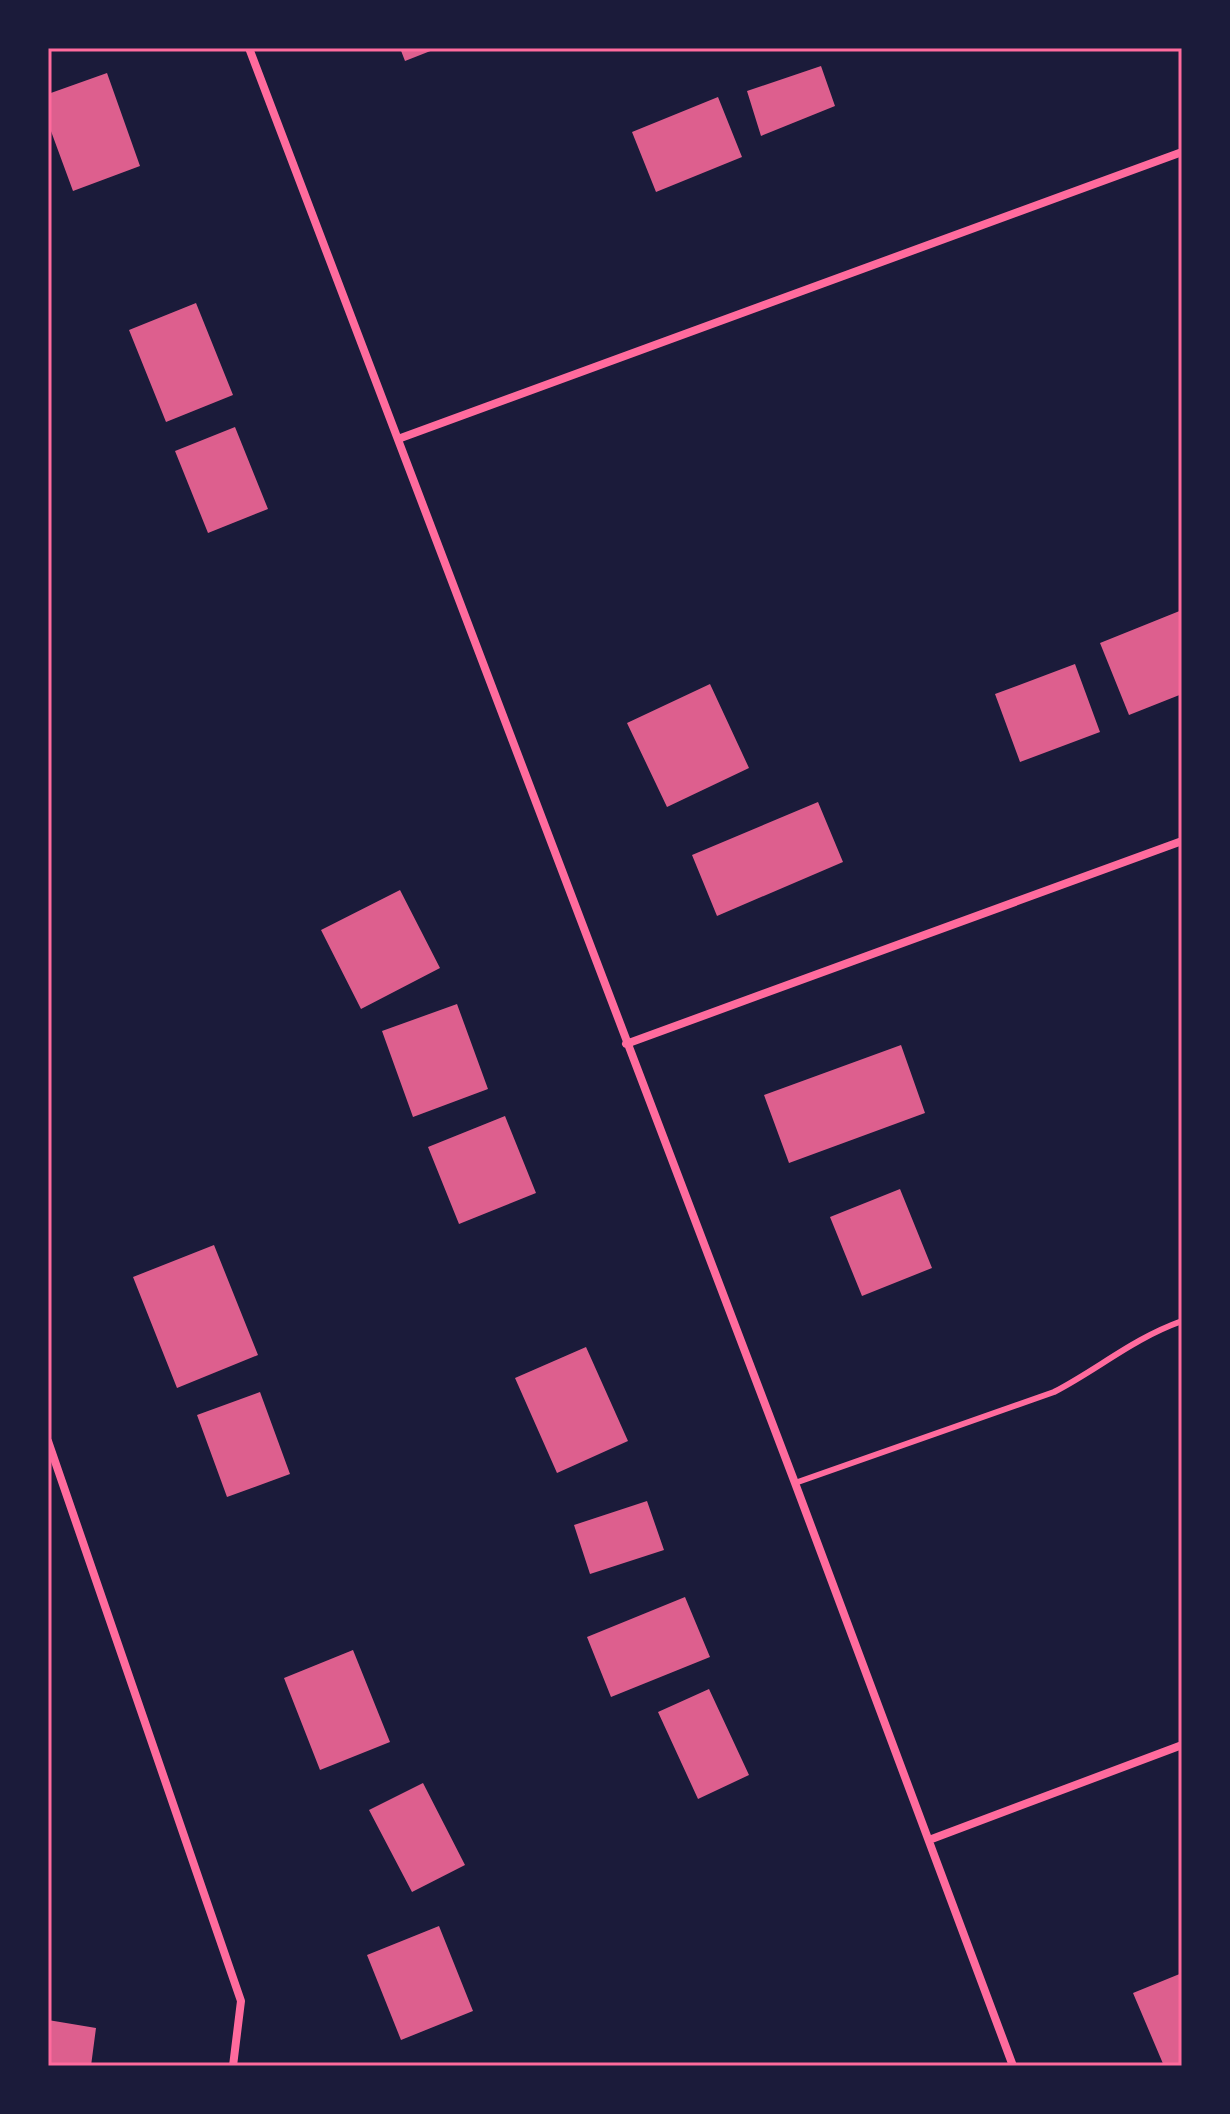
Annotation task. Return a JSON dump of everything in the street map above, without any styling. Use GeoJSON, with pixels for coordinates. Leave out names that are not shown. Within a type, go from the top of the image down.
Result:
{"type":"FeatureCollection","features":[{"type":"Feature","properties":{"kind":"street"},"geometry":{"type":"LineString","coordinates":[[249,48],[795,1483],[1013,2066]]}},
{"type":"Feature","properties":{"kind":"street"},"geometry":{"type":"LineString","coordinates":[[398,439],[1182,152]]}},
{"type":"Feature","properties":{"kind":"street"},"geometry":{"type":"LineString","coordinates":[[626,1044],[1182,841]]}},
{"type":"Feature","properties":{"kind":"street"},"geometry":{"type":"LineString","coordinates":[[48,1441],[53,1467],[241,2001],[233,2066]]}},
{"type":"Feature","properties":{"kind":"street"},"geometry":{"type":"LineString","coordinates":[[929,1840],[1182,1745]]}},
{"type":"Feature","properties":{"kind":"lane"},"geometry":{"type":"LineString","coordinates":[[795,1483],[1054,1392],[1078,1380],[1129,1344],[1182,1321]]}},
{"type":"Feature","properties":{"kind":"building"},"geometry":{"type":"Polygon","coordinates":[[[400,48],[438,48],[405,61],[400,48]]]}},
{"type":"Feature","properties":{"kind":"building"},"geometry":{"type":"Polygon","coordinates":[[[821,66],[835,106],[761,136],[747,91],[821,66]]]}},
{"type":"Feature","properties":{"kind":"building"},"geometry":{"type":"Polygon","coordinates":[[[107,73],[140,166],[73,191],[48,123],[48,94],[107,73]]]}},
{"type":"Feature","properties":{"kind":"building"},"geometry":{"type":"Polygon","coordinates":[[[718,97],[742,157],[656,192],[632,132],[718,97]]]}},
{"type":"Feature","properties":{"kind":"building"},"geometry":{"type":"Polygon","coordinates":[[[196,303],[233,395],[166,422],[129,330],[196,303]]]}},
{"type":"Feature","properties":{"kind":"building"},"geometry":{"type":"Polygon","coordinates":[[[235,427],[268,509],[208,533],[175,451],[235,427]]]}},
{"type":"Feature","properties":{"kind":"building"},"geometry":{"type":"Polygon","coordinates":[[[1182,610],[1182,694],[1129,715],[1100,643],[1182,610]]]}},
{"type":"Feature","properties":{"kind":"building"},"geometry":{"type":"Polygon","coordinates":[[[1075,664],[1100,732],[1020,762],[995,694],[1075,664]]]}},
{"type":"Feature","properties":{"kind":"building"},"geometry":{"type":"Polygon","coordinates":[[[710,684],[749,768],[667,807],[627,723],[710,684]]]}},
{"type":"Feature","properties":{"kind":"building"},"geometry":{"type":"Polygon","coordinates":[[[818,802],[843,862],[717,916],[692,855],[818,802]]]}},
{"type":"Feature","properties":{"kind":"building"},"geometry":{"type":"Polygon","coordinates":[[[400,890],[440,968],[361,1009],[321,930],[400,890]]]}},
{"type":"Feature","properties":{"kind":"building"},"geometry":{"type":"Polygon","coordinates":[[[457,1004],[488,1089],[413,1117],[382,1031],[457,1004]]]}},
{"type":"Feature","properties":{"kind":"building"},"geometry":{"type":"Polygon","coordinates":[[[901,1045],[925,1113],[789,1163],[764,1095],[901,1045]]]}},
{"type":"Feature","properties":{"kind":"building"},"geometry":{"type":"Polygon","coordinates":[[[505,1116],[536,1193],[459,1224],[428,1147],[505,1116]]]}},
{"type":"Feature","properties":{"kind":"building"},"geometry":{"type":"Polygon","coordinates":[[[900,1189],[932,1268],[862,1296],[830,1217],[900,1189]]]}},
{"type":"Feature","properties":{"kind":"building"},"geometry":{"type":"Polygon","coordinates":[[[214,1245],[258,1355],[177,1388],[133,1277],[214,1245]]]}},
{"type":"Feature","properties":{"kind":"building"},"geometry":{"type":"Polygon","coordinates":[[[586,1347],[628,1441],[557,1473],[515,1378],[586,1347]]]}},
{"type":"Feature","properties":{"kind":"building"},"geometry":{"type":"Polygon","coordinates":[[[260,1392],[290,1474],[227,1497],[197,1415],[260,1392]]]}},
{"type":"Feature","properties":{"kind":"building"},"geometry":{"type":"Polygon","coordinates":[[[647,1501],[664,1550],[590,1574],[574,1525],[647,1501]]]}},
{"type":"Feature","properties":{"kind":"building"},"geometry":{"type":"Polygon","coordinates":[[[685,1597],[710,1657],[611,1697],[587,1637],[685,1597]]]}},
{"type":"Feature","properties":{"kind":"building"},"geometry":{"type":"Polygon","coordinates":[[[353,1650],[390,1742],[320,1770],[284,1678],[353,1650]]]}},
{"type":"Feature","properties":{"kind":"building"},"geometry":{"type":"Polygon","coordinates":[[[709,1689],[749,1775],[698,1799],[658,1712],[709,1689]]]}},
{"type":"Feature","properties":{"kind":"building"},"geometry":{"type":"Polygon","coordinates":[[[423,1783],[465,1865],[412,1892],[369,1810],[423,1783]]]}},
{"type":"Feature","properties":{"kind":"building"},"geometry":{"type":"Polygon","coordinates":[[[439,1926],[473,2011],[401,2040],[367,1955],[439,1926]]]}},
{"type":"Feature","properties":{"kind":"building"},"geometry":{"type":"Polygon","coordinates":[[[1182,1973],[1182,2066],[1164,2066],[1133,1993],[1182,1973]]]}},
{"type":"Feature","properties":{"kind":"building"},"geometry":{"type":"Polygon","coordinates":[[[48,2020],[96,2028],[91,2066],[48,2066],[48,2020]]]}}]}
